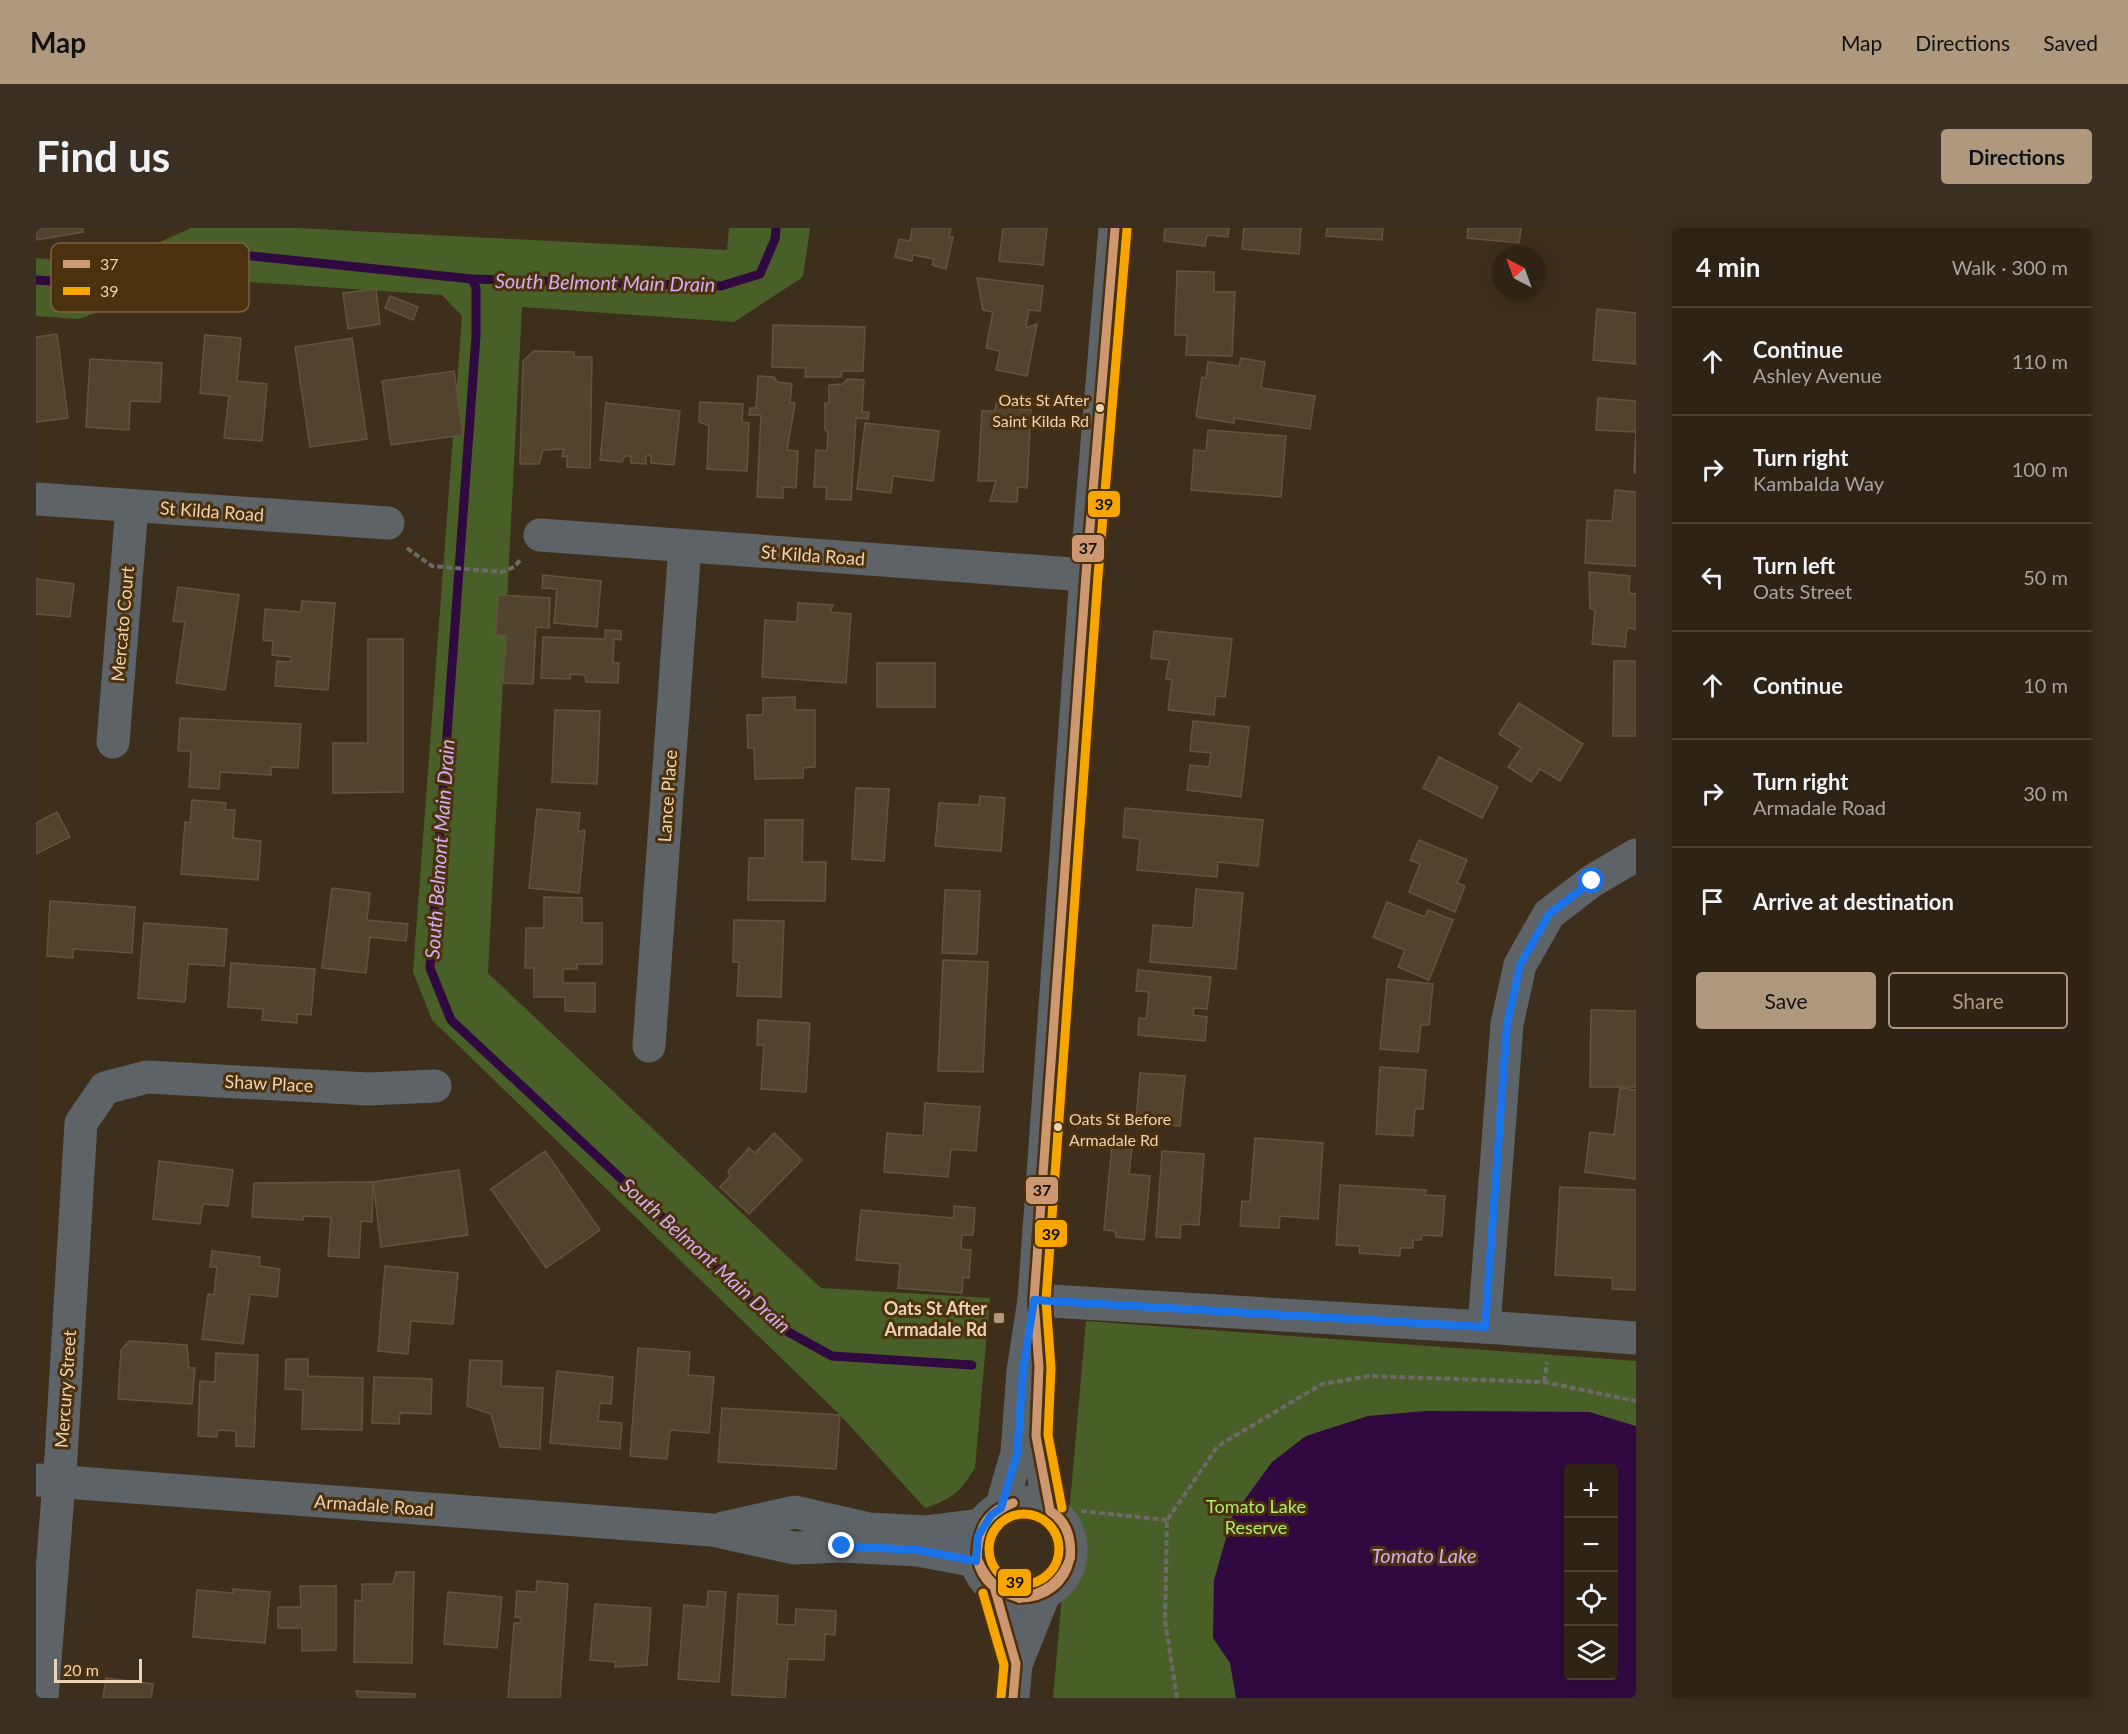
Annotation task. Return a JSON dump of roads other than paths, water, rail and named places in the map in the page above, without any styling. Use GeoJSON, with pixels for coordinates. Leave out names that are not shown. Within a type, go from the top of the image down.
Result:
{"type":"FeatureCollection","features":[{"type":"Feature","properties":{"kind":"street"},"geometry":{"type":"LineString","coordinates":[[1034,1300],[1039,1367],[1036,1436],[1072,1546],[1065,1574],[1056,1586],[1044,1594],[1019,1598],[996,1590],[987,1581],[976,1561],[978,1536],[992,1516],[1017,1454],[1023,1371],[1034,1300],[1086,575],[1115,228]]}},
{"type":"Feature","properties":{"kind":"street","name":"St Kilda Road"},"geometry":{"type":"LineString","coordinates":[[36,499],[388,523]]}},
{"type":"Feature","properties":{"kind":"street","name":"Mercato Court"},"geometry":{"type":"LineString","coordinates":[[113,742],[132,506]]}},
{"type":"Feature","properties":{"kind":"street","name":"St Kilda Road"},"geometry":{"type":"LineString","coordinates":[[540,535],[1086,575]]}},
{"type":"Feature","properties":{"kind":"street","name":"Lance Place"},"geometry":{"type":"LineString","coordinates":[[649,1046],[685,546]]}},
{"type":"Feature","properties":{"kind":"street"},"geometry":{"type":"LineString","coordinates":[[1485,1327],[1507,1024],[1520,965],[1549,914],[1592,881],[1636,855]]}},
{"type":"Feature","properties":{"kind":"street","name":"Shaw Place"},"geometry":{"type":"LineString","coordinates":[[105,1088],[147,1077],[368,1089],[435,1086]]}},
{"type":"Feature","properties":{"kind":"street","name":"Mercury Street"},"geometry":{"type":"LineString","coordinates":[[42,1698],[47,1481],[81,1123],[105,1088]]}},
{"type":"Feature","properties":{"kind":"street"},"geometry":{"type":"LineString","coordinates":[[1034,1300],[1636,1338]]}},
{"type":"Feature","properties":{"kind":"street","name":"Armadale Road"},"geometry":{"type":"LineString","coordinates":[[47,1481],[712,1530],[794,1548],[842,1546],[918,1550],[976,1561]]}},
{"type":"Feature","properties":{"kind":"street"},"geometry":{"type":"LineString","coordinates":[[992,1516],[1026,1502],[1061,1510]]}},
{"type":"Feature","properties":{"kind":"street","name":"Armadale Road"},"geometry":{"type":"LineString","coordinates":[[712,1530],[795,1512],[869,1529],[926,1532],[992,1516]]}},
{"type":"Feature","properties":{"kind":"street"},"geometry":{"type":"LineString","coordinates":[[996,1590],[1016,1664]]}},
{"type":"Feature","properties":{"kind":"street"},"geometry":{"type":"LineString","coordinates":[[1013,1698],[1016,1664],[1044,1594]]}},
{"type":"Feature","properties":{"kind":"water","name":"Tomato Lake"},"geometry":{"type":"Polygon","coordinates":[[[1426,1411],[1589,1412],[1636,1426],[1636,1698],[1236,1698],[1230,1663],[1213,1638],[1214,1580],[1232,1517],[1272,1462],[1306,1436],[1368,1416],[1426,1411]]]}},
{"type":"Feature","properties":{"kind":"waterway","name":"South Belmont Main Drain"},"geometry":{"type":"LineString","coordinates":[[249,256],[472,279],[721,286],[760,274],[775,239],[776,228]]}},
{"type":"Feature","properties":{"kind":"waterway","name":"South Belmont Main Drain"},"geometry":{"type":"LineString","coordinates":[[472,279],[476,288],[476,336],[430,968],[451,1020],[781,1328],[832,1356],[972,1365]]}},
{"type":"Feature","properties":{"kind":"waterway","name":"South Belmont Main Drain"},"geometry":{"type":"LineString","coordinates":[[36,280],[51,281]]}},
{"type":"Feature","properties":{"kind":"place","name":"Oats St After Saint Kilda Rd"},"geometry":{"type":"Point","coordinates":[1100,408]}},
{"type":"Feature","properties":{"kind":"place","name":"Oats St Before Armadale Rd"},"geometry":{"type":"Point","coordinates":[1058,1127]}},
{"type":"Feature","properties":{"kind":"place","name":"Oats St After Armadale Rd"},"geometry":{"type":"Point","coordinates":[999,1318]}},
{"type":"Feature","properties":{"kind":"park label","name":"Tomato Lake Reserve"},"geometry":{"type":"Point","coordinates":[1256,1516]}}]}
